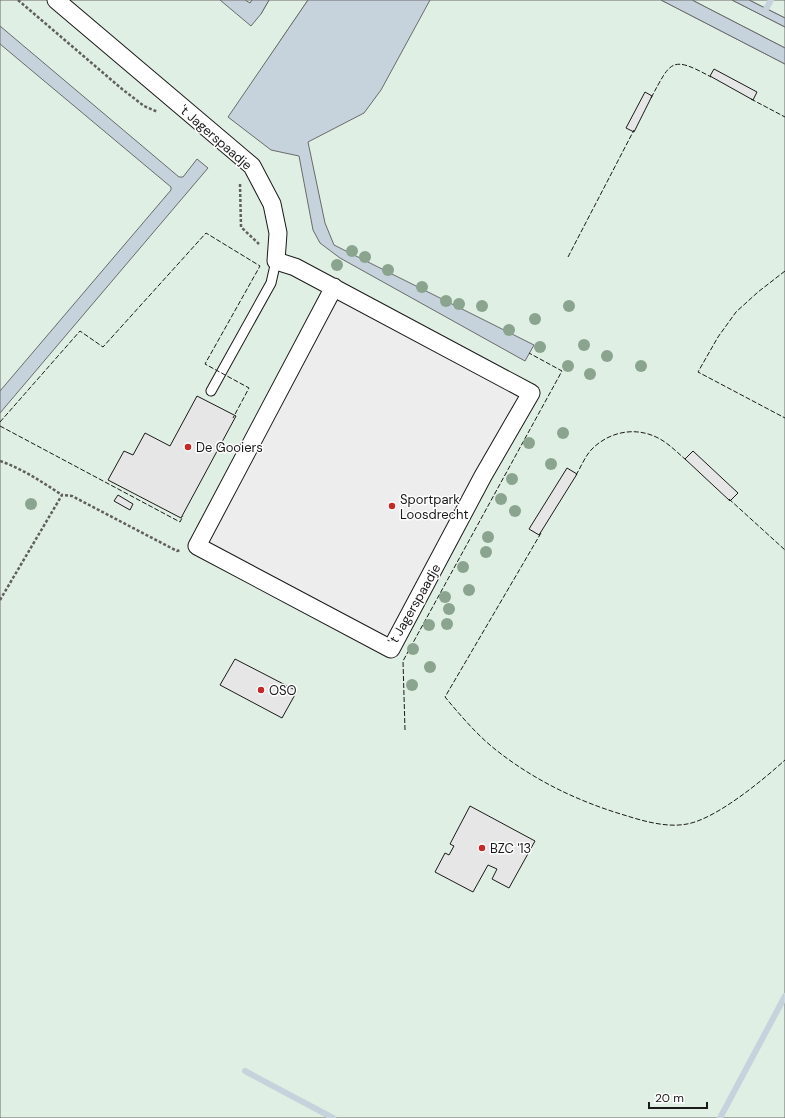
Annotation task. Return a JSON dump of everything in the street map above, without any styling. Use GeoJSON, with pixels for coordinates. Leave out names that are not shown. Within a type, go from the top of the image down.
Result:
{"type":"FeatureCollection","features":[{"type":"Feature","properties":{"kind":"street","name":"'t Jagerspaadje"},"geometry":{"type":"LineString","coordinates":[[56,0],[252,166],[272,204],[278,233],[276,261],[295,267],[334,287],[531,393],[483,476],[391,649],[197,546]]}},
{"type":"Feature","properties":{"kind":"street"},"geometry":{"type":"LineString","coordinates":[[197,546],[334,287]]}},
{"type":"Feature","properties":{"kind":"lane"},"geometry":{"type":"LineString","coordinates":[[211,391],[271,283],[276,261]]}},
{"type":"Feature","properties":{"kind":"path"},"geometry":{"type":"LineString","coordinates":[[18,0],[122,89],[144,106],[164,115]]}},
{"type":"Feature","properties":{"kind":"path"},"geometry":{"type":"LineString","coordinates":[[240,182],[241,227],[276,261]]}},
{"type":"Feature","properties":{"kind":"path"},"geometry":{"type":"LineString","coordinates":[[0,461],[12,465],[62,496],[72,496],[177,551],[197,546]]}},
{"type":"Feature","properties":{"kind":"path"},"geometry":{"type":"LineString","coordinates":[[0,600],[62,496]]}},
{"type":"Feature","properties":{"kind":"green space","name":"Sportpark Loosdrecht"},"geometry":{"type":"Polygon","coordinates":[[[0,0],[252,0],[250,4],[261,14],[269,0],[308,0],[268,59],[354,0],[661,0],[785,64],[785,1118],[0,1118],[0,0]]]}},
{"type":"Feature","properties":{"kind":"green space"},"geometry":{"type":"Polygon","coordinates":[[[692,0],[732,0],[785,27],[785,48],[692,0]]]}},
{"type":"Feature","properties":{"kind":"green space"},"geometry":{"type":"Polygon","coordinates":[[[749,0],[785,0],[785,18],[749,0]]]}},
{"type":"Feature","properties":{"kind":"shaded area"},"geometry":{"type":"Polygon","coordinates":[[[220,0],[245,0],[250,3],[252,0],[269,0],[261,14],[251,26],[220,0]]]}},
{"type":"Feature","properties":{"kind":"shaded area"},"geometry":{"type":"Polygon","coordinates":[[[308,0],[430,0],[381,90],[364,113],[308,142],[325,223],[334,245],[534,345],[525,361],[340,258],[320,243],[313,230],[299,156],[271,150],[228,117],[308,0]]]}},
{"type":"Feature","properties":{"kind":"shaded area"},"geometry":{"type":"Polygon","coordinates":[[[661,0],[692,0],[785,48],[785,64],[661,0]]]}},
{"type":"Feature","properties":{"kind":"shaded area"},"geometry":{"type":"Polygon","coordinates":[[[732,0],[749,0],[785,18],[785,27],[732,0]]]}},
{"type":"Feature","properties":{"kind":"shaded area"},"geometry":{"type":"Polygon","coordinates":[[[0,26],[179,177],[183,177],[197,159],[208,168],[0,413],[0,391],[171,190],[171,187],[0,44],[0,26]]]}},
{"type":"Feature","properties":{"kind":"shaded area"},"geometry":{"type":"Polygon","coordinates":[[[334,287],[531,393],[391,649],[197,546],[334,287]]]}},
{"type":"Feature","properties":{"kind":"building"},"geometry":{"type":"Polygon","coordinates":[[[714,69],[757,92],[753,100],[710,76],[714,69]]]}},
{"type":"Feature","properties":{"kind":"building"},"geometry":{"type":"Polygon","coordinates":[[[645,92],[652,96],[634,132],[626,128],[645,92]]]}},
{"type":"Feature","properties":{"kind":"building"},"geometry":{"type":"Polygon","coordinates":[[[197,396],[236,416],[181,518],[108,480],[124,451],[133,455],[145,433],[170,446],[197,396]]]}},
{"type":"Feature","properties":{"kind":"building"},"geometry":{"type":"Polygon","coordinates":[[[693,451],[738,493],[730,501],[685,459],[693,451]]]}},
{"type":"Feature","properties":{"kind":"building"},"geometry":{"type":"Polygon","coordinates":[[[567,468],[577,474],[539,535],[529,529],[567,468]]]}},
{"type":"Feature","properties":{"kind":"building"},"geometry":{"type":"Polygon","coordinates":[[[118,495],[133,504],[130,510],[114,501],[118,495]]]}},
{"type":"Feature","properties":{"kind":"building"},"geometry":{"type":"Polygon","coordinates":[[[235,659],[297,691],[282,718],[220,685],[235,659]]]}},
{"type":"Feature","properties":{"kind":"building"},"geometry":{"type":"Polygon","coordinates":[[[470,806],[535,841],[509,888],[492,879],[497,869],[488,865],[473,892],[435,872],[445,853],[449,855],[454,846],[450,844],[470,806]]]}},
{"type":"Feature","properties":{"kind":"waterway"},"geometry":{"type":"LineString","coordinates":[[766,9],[771,0]]}},
{"type":"Feature","properties":{"kind":"waterway"},"geometry":{"type":"LineString","coordinates":[[720,1118],[785,996]]}},
{"type":"Feature","properties":{"kind":"waterway"},"geometry":{"type":"LineString","coordinates":[[245,1071],[333,1118]]}},
{"type":"Feature","properties":{"kind":"fence"},"geometry":{"type":"LineString","coordinates":[[651,98],[663,76],[668,69],[674,65],[680,64],[688,66],[711,77]]}},
{"type":"Feature","properties":{"kind":"fence"},"geometry":{"type":"LineString","coordinates":[[751,99],[785,117]]}},
{"type":"Feature","properties":{"kind":"fence"},"geometry":{"type":"LineString","coordinates":[[568,257],[634,130]]}},
{"type":"Feature","properties":{"kind":"fence"},"geometry":{"type":"LineString","coordinates":[[0,422],[80,331],[103,347],[206,233],[260,266],[205,364],[249,388],[233,418]]}},
{"type":"Feature","properties":{"kind":"fence"},"geometry":{"type":"LineString","coordinates":[[785,271],[758,292],[736,312],[718,337],[698,372],[785,418]]}},
{"type":"Feature","properties":{"kind":"fence"},"geometry":{"type":"LineString","coordinates":[[405,730],[403,661],[562,371],[529,353]]}},
{"type":"Feature","properties":{"kind":"fence"},"geometry":{"type":"LineString","coordinates":[[0,426],[180,522],[183,516]]}},
{"type":"Feature","properties":{"kind":"fence"},"geometry":{"type":"LineString","coordinates":[[576,475],[585,458],[592,449],[607,438],[624,432],[642,433],[660,439],[667,443],[686,460]]}},
{"type":"Feature","properties":{"kind":"fence"},"geometry":{"type":"LineString","coordinates":[[729,499],[785,550]]}},
{"type":"Feature","properties":{"kind":"fence"},"geometry":{"type":"LineString","coordinates":[[541,533],[445,697],[482,738],[525,771],[573,796],[647,822],[671,825],[687,824],[699,821],[711,815],[739,798],[785,760]]}},
{"type":"Feature","properties":{"kind":"place","name":"De Gooiers"},"geometry":{"type":"Point","coordinates":[188,447]}},
{"type":"Feature","properties":{"kind":"place","name":"Sportpark Loosdrecht"},"geometry":{"type":"Point","coordinates":[392,506]}},
{"type":"Feature","properties":{"kind":"place","name":"OSO"},"geometry":{"type":"Point","coordinates":[261,690]}},
{"type":"Feature","properties":{"kind":"place","name":"BZC '13"},"geometry":{"type":"Point","coordinates":[482,848]}}]}
